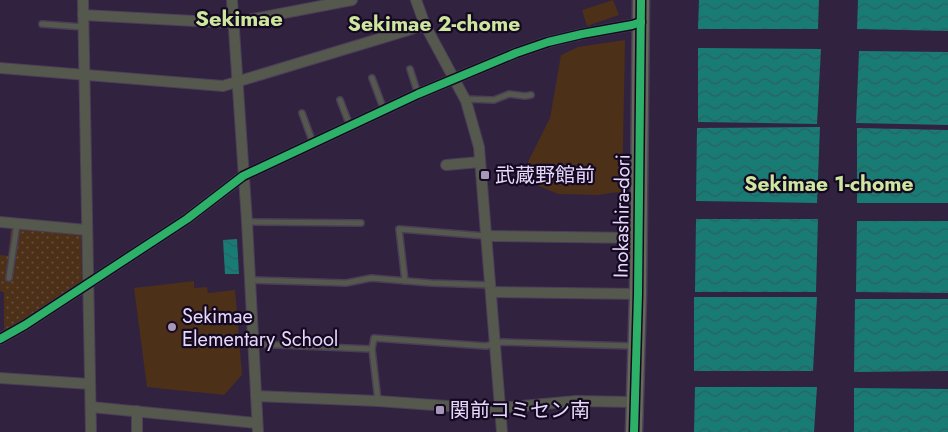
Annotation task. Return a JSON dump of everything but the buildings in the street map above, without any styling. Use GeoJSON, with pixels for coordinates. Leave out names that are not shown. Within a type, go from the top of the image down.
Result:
{"type":"FeatureCollection","features":[{"type":"Feature","properties":{"kind":"main road","name":"Inokashira-dori"},"geometry":{"type":"LineString","coordinates":[[634,432],[638,294],[641,0]]}},
{"type":"Feature","properties":{"kind":"street"},"geometry":{"type":"LineString","coordinates":[[83,0],[91,432]]}},
{"type":"Feature","properties":{"kind":"street"},"geometry":{"type":"LineString","coordinates":[[91,407],[258,428],[232,0]]}},
{"type":"Feature","properties":{"kind":"street"},"geometry":{"type":"LineString","coordinates":[[83,15],[232,23],[352,0]]}},
{"type":"Feature","properties":{"kind":"street"},"geometry":{"type":"LineString","coordinates":[[416,0],[425,25],[464,98],[479,147],[502,432]]}},
{"type":"Feature","properties":{"kind":"street"},"geometry":{"type":"LineString","coordinates":[[0,339],[25,326],[187,219],[243,176],[418,94],[516,53],[548,42],[632,26],[641,22]]}},
{"type":"Feature","properties":{"kind":"street"},"geometry":{"type":"LineString","coordinates":[[0,68],[223,86],[425,25]]}},
{"type":"Feature","properties":{"kind":"street"},"geometry":{"type":"LineString","coordinates":[[446,166],[480,162]]}},
{"type":"Feature","properties":{"kind":"street"},"geometry":{"type":"LineString","coordinates":[[0,222],[87,230]]}},
{"type":"Feature","properties":{"kind":"street"},"geometry":{"type":"LineString","coordinates":[[487,236],[638,238]]}},
{"type":"Feature","properties":{"kind":"street"},"geometry":{"type":"LineString","coordinates":[[491,289],[638,294]]}},
{"type":"Feature","properties":{"kind":"street"},"geometry":{"type":"LineString","coordinates":[[0,378],[90,384]]}},
{"type":"Feature","properties":{"kind":"street"},"geometry":{"type":"LineString","coordinates":[[256,396],[500,409],[576,402],[634,402]]}},
{"type":"Feature","properties":{"kind":"street"},"geometry":{"type":"LineString","coordinates":[[137,412],[137,432]]}},
{"type":"Feature","properties":{"kind":"lane"},"geometry":{"type":"LineString","coordinates":[[42,24],[83,27]]}},
{"type":"Feature","properties":{"kind":"lane"},"geometry":{"type":"LineString","coordinates":[[410,69],[418,94]]}},
{"type":"Feature","properties":{"kind":"lane"},"geometry":{"type":"LineString","coordinates":[[372,78],[384,110]]}},
{"type":"Feature","properties":{"kind":"lane"},"geometry":{"type":"LineString","coordinates":[[464,98],[494,100],[509,94],[531,95]]}},
{"type":"Feature","properties":{"kind":"lane"},"geometry":{"type":"LineString","coordinates":[[340,100],[350,126]]}},
{"type":"Feature","properties":{"kind":"lane"},"geometry":{"type":"LineString","coordinates":[[302,113],[314,144]]}},
{"type":"Feature","properties":{"kind":"lane"},"geometry":{"type":"LineString","coordinates":[[246,222],[361,223]]}},
{"type":"Feature","properties":{"kind":"lane"},"geometry":{"type":"LineString","coordinates":[[9,278],[17,224]]}},
{"type":"Feature","properties":{"kind":"lane"},"geometry":{"type":"LineString","coordinates":[[405,281],[399,229],[487,236]]}},
{"type":"Feature","properties":{"kind":"lane"},"geometry":{"type":"LineString","coordinates":[[250,280],[346,283],[371,278],[491,289]]}},
{"type":"Feature","properties":{"kind":"lane"},"geometry":{"type":"LineString","coordinates":[[378,401],[372,349],[374,338],[486,346],[502,342],[635,346]]}},
{"type":"Feature","properties":{"kind":"lane"},"geometry":{"type":"LineString","coordinates":[[253,344],[372,349]]}},
{"type":"Feature","properties":{"kind":"shaded area"},"geometry":{"type":"Polygon","coordinates":[[[613,0],[619,15],[587,26],[582,10],[613,0]]]}},
{"type":"Feature","properties":{"kind":"shaded area"},"geometry":{"type":"Polygon","coordinates":[[[625,40],[622,195],[619,195],[618,192],[598,195],[558,194],[520,178],[550,118],[561,55],[578,47],[625,40]]]}},
{"type":"Feature","properties":{"kind":"shaded area"},"geometry":{"type":"Polygon","coordinates":[[[11,227],[81,233],[82,285],[4,334],[4,292],[0,291],[0,255],[8,256],[11,227]]]}},
{"type":"Feature","properties":{"kind":"shaded area"},"geometry":{"type":"Polygon","coordinates":[[[194,281],[194,288],[207,287],[208,293],[235,290],[242,375],[224,395],[147,387],[134,288],[194,281]]]}},
{"type":"Feature","properties":{"kind":"water"},"geometry":{"type":"Polygon","coordinates":[[[699,0],[819,0],[818,29],[698,29],[699,0]]]}},
{"type":"Feature","properties":{"kind":"water"},"geometry":{"type":"Polygon","coordinates":[[[858,0],[948,0],[948,31],[857,29],[858,0]]]}},
{"type":"Feature","properties":{"kind":"water"},"geometry":{"type":"Polygon","coordinates":[[[698,48],[821,49],[817,124],[698,122],[698,48]]]}},
{"type":"Feature","properties":{"kind":"water"},"geometry":{"type":"Polygon","coordinates":[[[859,51],[948,52],[948,125],[856,123],[859,51]]]}},
{"type":"Feature","properties":{"kind":"water"},"geometry":{"type":"Polygon","coordinates":[[[820,127],[817,203],[696,201],[697,128],[820,127]]]}},
{"type":"Feature","properties":{"kind":"water"},"geometry":{"type":"Polygon","coordinates":[[[857,128],[948,130],[948,203],[857,203],[857,128]]]}},
{"type":"Feature","properties":{"kind":"water"},"geometry":{"type":"Polygon","coordinates":[[[696,219],[818,219],[816,292],[695,292],[696,219]]]}},
{"type":"Feature","properties":{"kind":"water"},"geometry":{"type":"Polygon","coordinates":[[[857,221],[948,221],[948,293],[856,292],[857,221]]]}},
{"type":"Feature","properties":{"kind":"water"},"geometry":{"type":"Polygon","coordinates":[[[237,239],[239,274],[225,274],[223,240],[237,239]]]}},
{"type":"Feature","properties":{"kind":"water"},"geometry":{"type":"Polygon","coordinates":[[[694,297],[817,297],[813,371],[694,371],[694,297]]]}},
{"type":"Feature","properties":{"kind":"water"},"geometry":{"type":"Polygon","coordinates":[[[855,299],[948,299],[948,371],[854,372],[855,299]]]}},
{"type":"Feature","properties":{"kind":"water"},"geometry":{"type":"Polygon","coordinates":[[[695,387],[817,387],[814,432],[694,432],[695,387]]]}},
{"type":"Feature","properties":{"kind":"water"},"geometry":{"type":"Polygon","coordinates":[[[854,388],[948,389],[948,432],[854,432],[854,388]]]}},
{"type":"Feature","properties":{"kind":"cycle path"},"geometry":{"type":"LineString","coordinates":[[634,432],[638,294],[641,0]]}},
{"type":"Feature","properties":{"kind":"cycle path"},"geometry":{"type":"LineString","coordinates":[[0,339],[25,325],[187,219],[243,176],[418,94],[516,53],[548,42],[641,22]]}},
{"type":"Feature","properties":{"kind":"place","name":"武蔵野館前"},"geometry":{"type":"Point","coordinates":[485,175]}},
{"type":"Feature","properties":{"kind":"place","name":"Sekimae Elementary School"},"geometry":{"type":"Point","coordinates":[172,327]}},
{"type":"Feature","properties":{"kind":"place","name":"関前コミセン南"},"geometry":{"type":"Point","coordinates":[440,410]}},
{"type":"Feature","properties":{"kind":"district","name":"Sekimae"},"geometry":{"type":"Point","coordinates":[239,18]}},
{"type":"Feature","properties":{"kind":"district","name":"Sekimae 2-chome"},"geometry":{"type":"Point","coordinates":[434,24]}},
{"type":"Feature","properties":{"kind":"district","name":"Sekimae 1-chome"},"geometry":{"type":"Point","coordinates":[829,184]}}]}
